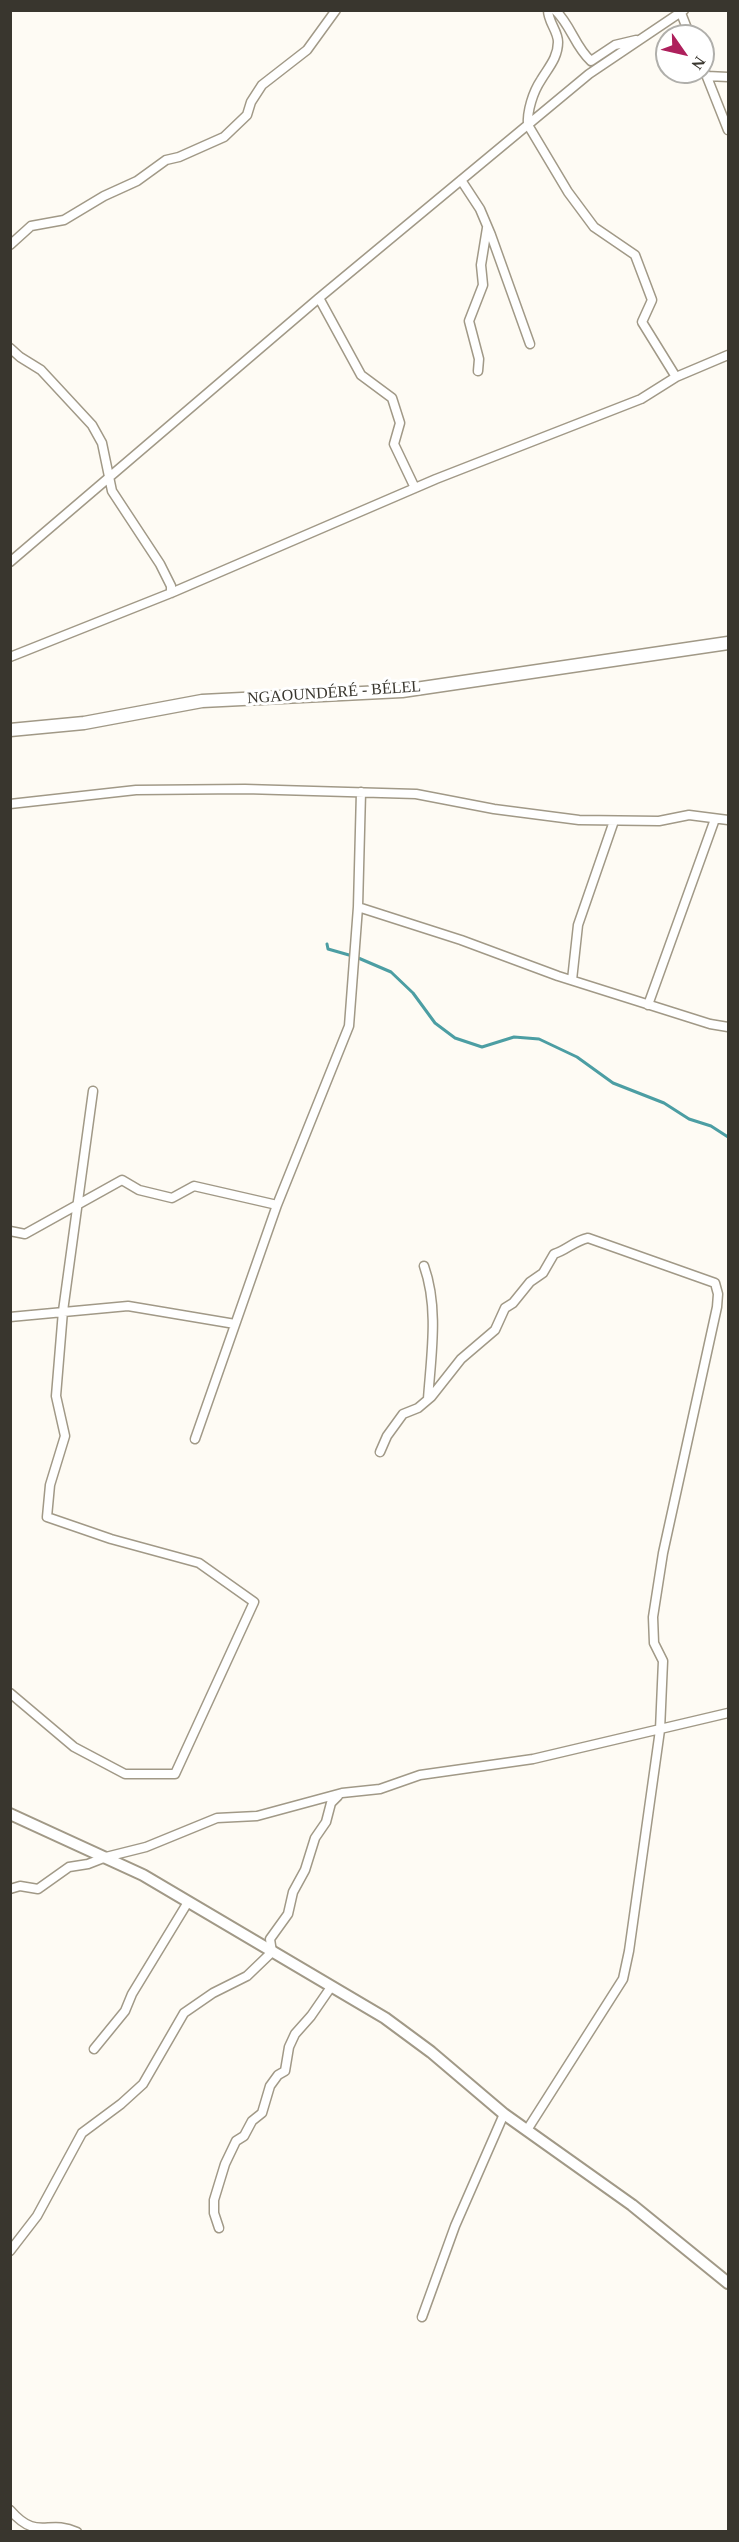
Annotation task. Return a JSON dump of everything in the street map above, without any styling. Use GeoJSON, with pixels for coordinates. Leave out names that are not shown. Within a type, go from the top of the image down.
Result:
{"type":"FeatureCollection","features":[{"type":"Feature","properties":{"kind":"main road","name":"NGAOUNDÉRÉ - BÉLEL"},"geometry":{"type":"LineString","coordinates":[[10,730],[84,723],[202,701],[402,691],[729,643]]}},
{"type":"Feature","properties":{"kind":"street"},"geometry":{"type":"LineString","coordinates":[[10,245],[31,226],[64,220],[104,196],[137,181],[166,160],[179,158],[224,137],[247,115],[251,102],[262,85],[307,50],[336,10]]}},
{"type":"Feature","properties":{"kind":"street"},"geometry":{"type":"LineString","coordinates":[[548,10],[558,42],[549,70],[541,78],[536,91],[528,117],[528,125],[568,192],[594,227],[635,255],[652,300],[642,322],[676,377]]}},
{"type":"Feature","properties":{"kind":"street"},"geometry":{"type":"LineString","coordinates":[[555,10],[564,18],[584,55],[591,61],[615,45],[644,38]]}},
{"type":"Feature","properties":{"kind":"street"},"geometry":{"type":"LineString","coordinates":[[10,562],[319,298],[589,74],[683,12]]}},
{"type":"Feature","properties":{"kind":"street"},"geometry":{"type":"LineString","coordinates":[[710,84],[729,130]]}},
{"type":"Feature","properties":{"kind":"street"},"geometry":{"type":"LineString","coordinates":[[461,180],[480,209],[530,344]]}},
{"type":"Feature","properties":{"kind":"street"},"geometry":{"type":"LineString","coordinates":[[478,371],[479,359],[469,321],[483,285],[481,266],[487,227]]}},
{"type":"Feature","properties":{"kind":"street"},"geometry":{"type":"LineString","coordinates":[[319,298],[361,375],[392,398],[400,423],[394,444],[416,488]]}},
{"type":"Feature","properties":{"kind":"street"},"geometry":{"type":"LineString","coordinates":[[10,348],[40,370],[92,425],[102,443],[108,479],[116,498],[160,564],[171,586],[171,593]]}},
{"type":"Feature","properties":{"kind":"street"},"geometry":{"type":"LineString","coordinates":[[10,657],[171,593],[416,488],[641,399],[676,377],[729,355]]}},
{"type":"Feature","properties":{"kind":"street"},"geometry":{"type":"LineString","coordinates":[[10,804],[136,790],[245,789],[416,794],[505,811],[579,820],[658,821],[689,814],[729,820]]}},
{"type":"Feature","properties":{"kind":"street"},"geometry":{"type":"LineString","coordinates":[[195,1439],[277,1205],[349,1026],[358,907],[360,792]]}},
{"type":"Feature","properties":{"kind":"street"},"geometry":{"type":"LineString","coordinates":[[648,1005],[715,819]]}},
{"type":"Feature","properties":{"kind":"street"},"geometry":{"type":"LineString","coordinates":[[572,980],[578,925],[614,820]]}},
{"type":"Feature","properties":{"kind":"street"},"geometry":{"type":"LineString","coordinates":[[358,907],[648,1005],[710,1024],[729,1027]]}},
{"type":"Feature","properties":{"kind":"street"},"geometry":{"type":"LineString","coordinates":[[10,1693],[74,1748],[125,1774],[175,1774],[254,1602],[199,1563],[111,1539],[46,1517],[50,1485],[64,1436],[56,1396],[63,1311],[93,1091]]}},
{"type":"Feature","properties":{"kind":"street"},"geometry":{"type":"LineString","coordinates":[[10,1231],[25,1234],[122,1180],[139,1190],[172,1198],[194,1185],[277,1205]]}},
{"type":"Feature","properties":{"kind":"street"},"geometry":{"type":"LineString","coordinates":[[380,1452],[387,1436],[403,1414],[418,1408],[428,1400],[461,1359],[495,1330],[505,1308],[513,1303],[530,1282],[543,1273],[554,1254],[575,1241],[588,1238],[715,1283],[718,1294],[717,1307],[663,1553],[653,1617],[654,1643],[663,1661],[660,1730],[629,1951],[623,1979],[527,2130]]}},
{"type":"Feature","properties":{"kind":"street"},"geometry":{"type":"LineString","coordinates":[[424,1266],[430,1287],[433,1335],[428,1400]]}},
{"type":"Feature","properties":{"kind":"street"},"geometry":{"type":"LineString","coordinates":[[10,1317],[128,1306],[235,1324]]}},
{"type":"Feature","properties":{"kind":"street"},"geometry":{"type":"LineString","coordinates":[[10,1889],[20,1886],[38,1889],[69,1867],[88,1864],[146,1847],[217,1818],[257,1816],[342,1793],[380,1790],[420,1774],[533,1759],[729,1713]]}},
{"type":"Feature","properties":{"kind":"street"},"geometry":{"type":"LineString","coordinates":[[272,1952],[270,1939],[288,1914],[292,1892],[305,1870],[315,1838],[326,1822],[331,1803],[342,1793]]}},
{"type":"Feature","properties":{"kind":"street"},"geometry":{"type":"LineString","coordinates":[[10,1814],[106,1857],[188,1902],[385,2018],[431,2052],[504,2114],[632,2205],[729,2283]]}},
{"type":"Feature","properties":{"kind":"street"},"geometry":{"type":"LineString","coordinates":[[94,2049],[125,2012],[132,1994],[188,1902]]}},
{"type":"Feature","properties":{"kind":"street"},"geometry":{"type":"LineString","coordinates":[[10,2251],[37,2216],[82,2133],[121,2104],[143,2084],[184,2013],[213,1993],[247,1976],[272,1952]]}},
{"type":"Feature","properties":{"kind":"street"},"geometry":{"type":"LineString","coordinates":[[219,2228],[214,2213],[214,2200],[225,2164],[236,2141],[244,2136],[252,2121],[262,2113],[270,2086],[285,2071],[289,2047],[295,2034],[331,1987]]}},
{"type":"Feature","properties":{"kind":"street"},"geometry":{"type":"LineString","coordinates":[[422,2317],[455,2226],[504,2114]]}},
{"type":"Feature","properties":{"kind":"street"},"geometry":{"type":"LineString","coordinates":[[10,2510],[24,2527],[33,2530],[63,2527],[77,2532]]}},
{"type":"Feature","properties":{"kind":"waterway"},"geometry":{"type":"LineString","coordinates":[[327,944],[328,949],[356,957],[391,972],[413,993],[435,1023],[455,1038],[482,1047],[514,1037],[539,1039],[577,1057],[613,1083],[664,1103],[689,1119],[711,1126],[728,1137]]}}]}
